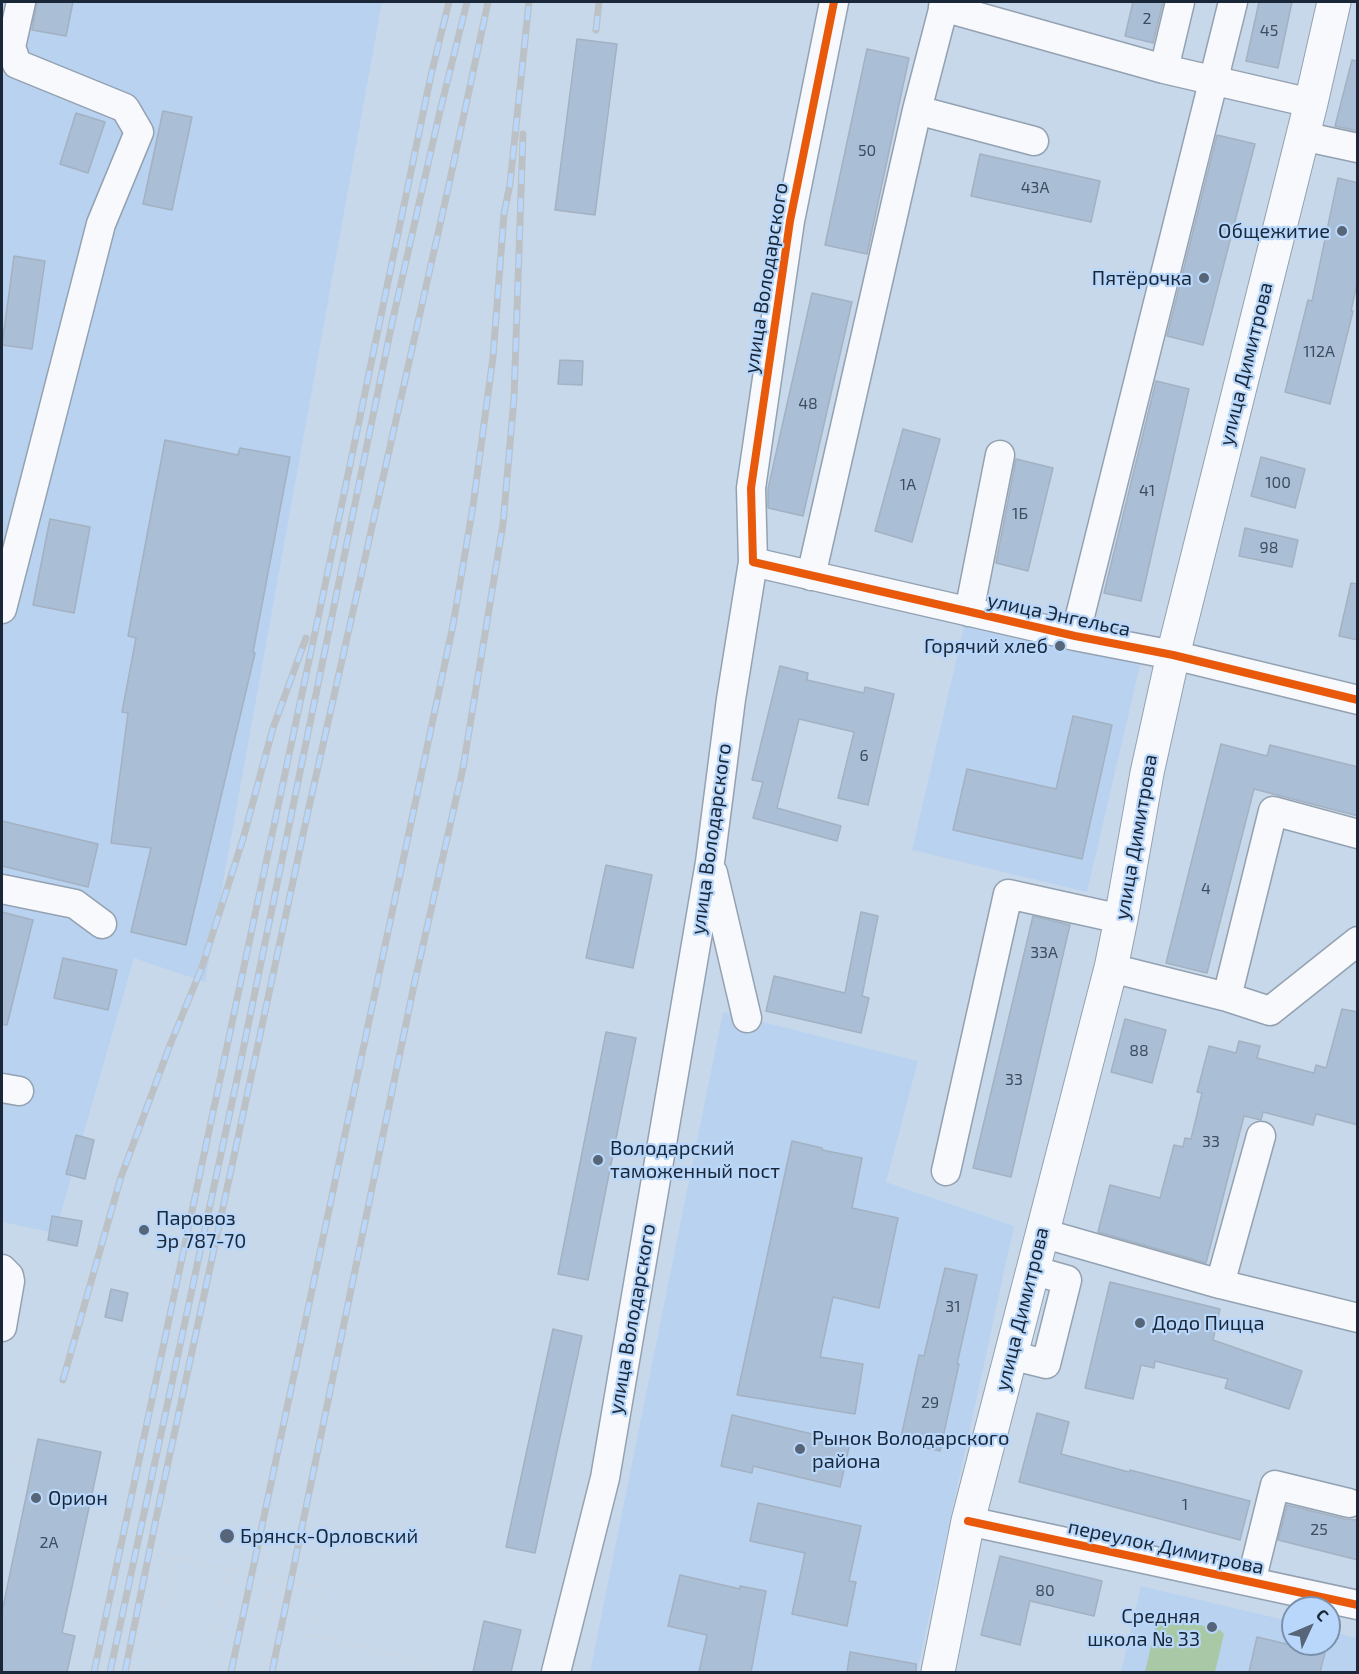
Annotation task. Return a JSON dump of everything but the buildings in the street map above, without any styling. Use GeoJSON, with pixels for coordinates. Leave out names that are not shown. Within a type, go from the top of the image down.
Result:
{"type":"FeatureCollection","features":[{"type":"Feature","properties":{"kind":"main road","name":"улица Димитрова"},"geometry":{"type":"LineString","coordinates":[[938,1672],[968,1521],[1111,968],[1147,773],[1173,655],[1311,104],[1334,2]]}},
{"type":"Feature","properties":{"kind":"street"},"geometry":{"type":"LineString","coordinates":[[2,609],[101,224],[139,132],[125,108],[17,64],[11,47],[21,2]]}},
{"type":"Feature","properties":{"kind":"street","name":"улица Володарского"},"geometry":{"type":"LineString","coordinates":[[556,1672],[604,1478],[710,862],[731,699],[753,562],[751,488],[756,453],[790,221],[834,2]]}},
{"type":"Feature","properties":{"kind":"street"},"geometry":{"type":"LineString","coordinates":[[1164,69],[1180,2]]}},
{"type":"Feature","properties":{"kind":"street"},"geometry":{"type":"LineString","coordinates":[[1075,636],[1233,2]]}},
{"type":"Feature","properties":{"kind":"street"},"geometry":{"type":"LineString","coordinates":[[812,576],[917,110],[944,4],[986,10],[1164,69],[1311,104]]}},
{"type":"Feature","properties":{"kind":"street"},"geometry":{"type":"LineString","coordinates":[[917,110],[1034,141]]}},
{"type":"Feature","properties":{"kind":"street"},"geometry":{"type":"LineString","coordinates":[[1302,136],[1358,148]]}},
{"type":"Feature","properties":{"kind":"street"},"geometry":{"type":"LineString","coordinates":[[969,612],[1000,455]]}},
{"type":"Feature","properties":{"kind":"street","name":"улица Энгельса"},"geometry":{"type":"LineString","coordinates":[[753,562],[1075,636],[1173,655],[1358,700]]}},
{"type":"Feature","properties":{"kind":"street"},"geometry":{"type":"LineString","coordinates":[[1227,997],[1273,811],[1358,834]]}},
{"type":"Feature","properties":{"kind":"street"},"geometry":{"type":"LineString","coordinates":[[710,862],[747,1018]]}},
{"type":"Feature","properties":{"kind":"street"},"geometry":{"type":"LineString","coordinates":[[2,889],[75,904],[102,924]]}},
{"type":"Feature","properties":{"kind":"street"},"geometry":{"type":"LineString","coordinates":[[946,1171],[1008,894],[1121,919]]}},
{"type":"Feature","properties":{"kind":"street"},"geometry":{"type":"LineString","coordinates":[[1111,968],[1227,997],[1270,1011],[1358,941]]}},
{"type":"Feature","properties":{"kind":"street"},"geometry":{"type":"LineString","coordinates":[[1220,1284],[1261,1136]]}},
{"type":"Feature","properties":{"kind":"street"},"geometry":{"type":"LineString","coordinates":[[1042,1233],[1220,1284],[1358,1318]]}},
{"type":"Feature","properties":{"kind":"street"},"geometry":{"type":"LineString","coordinates":[[2,1269],[9,1276],[10,1281],[2,1327]]}},
{"type":"Feature","properties":{"kind":"street"},"geometry":{"type":"LineString","coordinates":[[1251,1582],[1275,1485],[1349,1503]]}},
{"type":"Feature","properties":{"kind":"street","name":"переулок Димитрова"},"geometry":{"type":"LineString","coordinates":[[968,1521],[1358,1605]]}},
{"type":"Feature","properties":{"kind":"path"},"geometry":{"type":"LineString","coordinates":[[13,1457],[33,1461]]}},
{"type":"Feature","properties":{"kind":"path"},"geometry":{"type":"LineString","coordinates":[[155,1553],[230,1570],[324,1587],[312,1635],[390,1654],[431,1667]]}},
{"type":"Feature","properties":{"kind":"path"},"geometry":{"type":"LineString","coordinates":[[160,1594],[171,1557]]}},
{"type":"Feature","properties":{"kind":"path"},"geometry":{"type":"LineString","coordinates":[[150,1672],[171,1557]]}},
{"type":"Feature","properties":{"kind":"path"},"geometry":{"type":"LineString","coordinates":[[208,1672],[230,1570]]}},
{"type":"Feature","properties":{"kind":"path"},"geometry":{"type":"LineString","coordinates":[[264,1618],[271,1577]]}},
{"type":"Feature","properties":{"kind":"path"},"geometry":{"type":"LineString","coordinates":[[261,1672],[281,1579]]}},
{"type":"Feature","properties":{"kind":"shaded area"},"geometry":{"type":"Polygon","coordinates":[[[2,2],[382,2],[205,982],[134,958],[55,1233],[2,1222],[2,2]]]}},
{"type":"Feature","properties":{"kind":"shaded area"},"geometry":{"type":"Polygon","coordinates":[[[965,623],[1140,665],[1087,892],[912,850],[965,623]]]}},
{"type":"Feature","properties":{"kind":"shaded area","name":"Рынок Володарского района"},"geometry":{"type":"Polygon","coordinates":[[[723,1012],[918,1061],[886,1182],[1014,1226],[917,1672],[590,1672],[723,1012]]]}},
{"type":"Feature","properties":{"kind":"shaded area","name":"Средняя школа № 33"},"geometry":{"type":"Polygon","coordinates":[[[1141,1586],[1281,1619],[1281,1656],[1341,1656],[1341,1634],[1357,1638],[1357,1672],[1121,1672],[1141,1586]]]}},
{"type":"Feature","properties":{"kind":"green space"},"geometry":{"type":"Polygon","coordinates":[[[1163,1616],[1220,1630],[1224,1634],[1215,1672],[1145,1672],[1157,1620],[1163,1616]]]}},
{"type":"Feature","properties":{"kind":"railway"},"geometry":{"type":"LineString","coordinates":[[94,1672],[431,75],[449,2]]}},
{"type":"Feature","properties":{"kind":"railway"},"geometry":{"type":"LineString","coordinates":[[110,1672],[240,1065],[392,323],[467,2]]}},
{"type":"Feature","properties":{"kind":"railway"},"geometry":{"type":"LineString","coordinates":[[125,1672],[309,807],[488,2]]}},
{"type":"Feature","properties":{"kind":"railway"},"geometry":{"type":"LineString","coordinates":[[231,1672],[453,625],[473,506],[493,357],[504,214],[510,184],[529,2]]}},
{"type":"Feature","properties":{"kind":"railway"},"geometry":{"type":"LineString","coordinates":[[596,30],[599,2]]}},
{"type":"Feature","properties":{"kind":"railway"},"geometry":{"type":"LineString","coordinates":[[272,1672],[414,985],[463,768],[503,524],[514,398],[523,134]]}},
{"type":"Feature","properties":{"kind":"railway"},"geometry":{"type":"LineString","coordinates":[[63,1380],[121,1177],[202,967],[243,839],[273,728],[306,638]]}},
{"type":"Feature","properties":{"kind":"cycle path"},"geometry":{"type":"LineString","coordinates":[[834,2],[790,221],[751,488],[753,562],[1075,636],[1173,655],[1358,700]]}},
{"type":"Feature","properties":{"kind":"cycle path"},"geometry":{"type":"LineString","coordinates":[[968,1521],[1358,1605]]}},
{"type":"Feature","properties":{"kind":"place","name":"Общежитие"},"geometry":{"type":"Point","coordinates":[1342,231]}},
{"type":"Feature","properties":{"kind":"place","name":"Пятёрочка"},"geometry":{"type":"Point","coordinates":[1204,278]}},
{"type":"Feature","properties":{"kind":"place","name":"Горячий хлеб"},"geometry":{"type":"Point","coordinates":[1060,646]}},
{"type":"Feature","properties":{"kind":"place","name":"Володарский таможенный пост"},"geometry":{"type":"Point","coordinates":[598,1160]}},
{"type":"Feature","properties":{"kind":"place","name":"Паровоз Эр 787-70"},"geometry":{"type":"Point","coordinates":[144,1230]}},
{"type":"Feature","properties":{"kind":"place","name":"Додо Пицца"},"geometry":{"type":"Point","coordinates":[1140,1323]}},
{"type":"Feature","properties":{"kind":"place","name":"Рынок Володарского района"},"geometry":{"type":"Point","coordinates":[800,1449]}},
{"type":"Feature","properties":{"kind":"place","name":"Орион"},"geometry":{"type":"Point","coordinates":[36,1498]}},
{"type":"Feature","properties":{"kind":"place","name":"Брянск-Орловский"},"geometry":{"type":"Point","coordinates":[227,1536]}},
{"type":"Feature","properties":{"kind":"place","name":"Средняя школа № 33"},"geometry":{"type":"Point","coordinates":[1212,1627]}}]}
